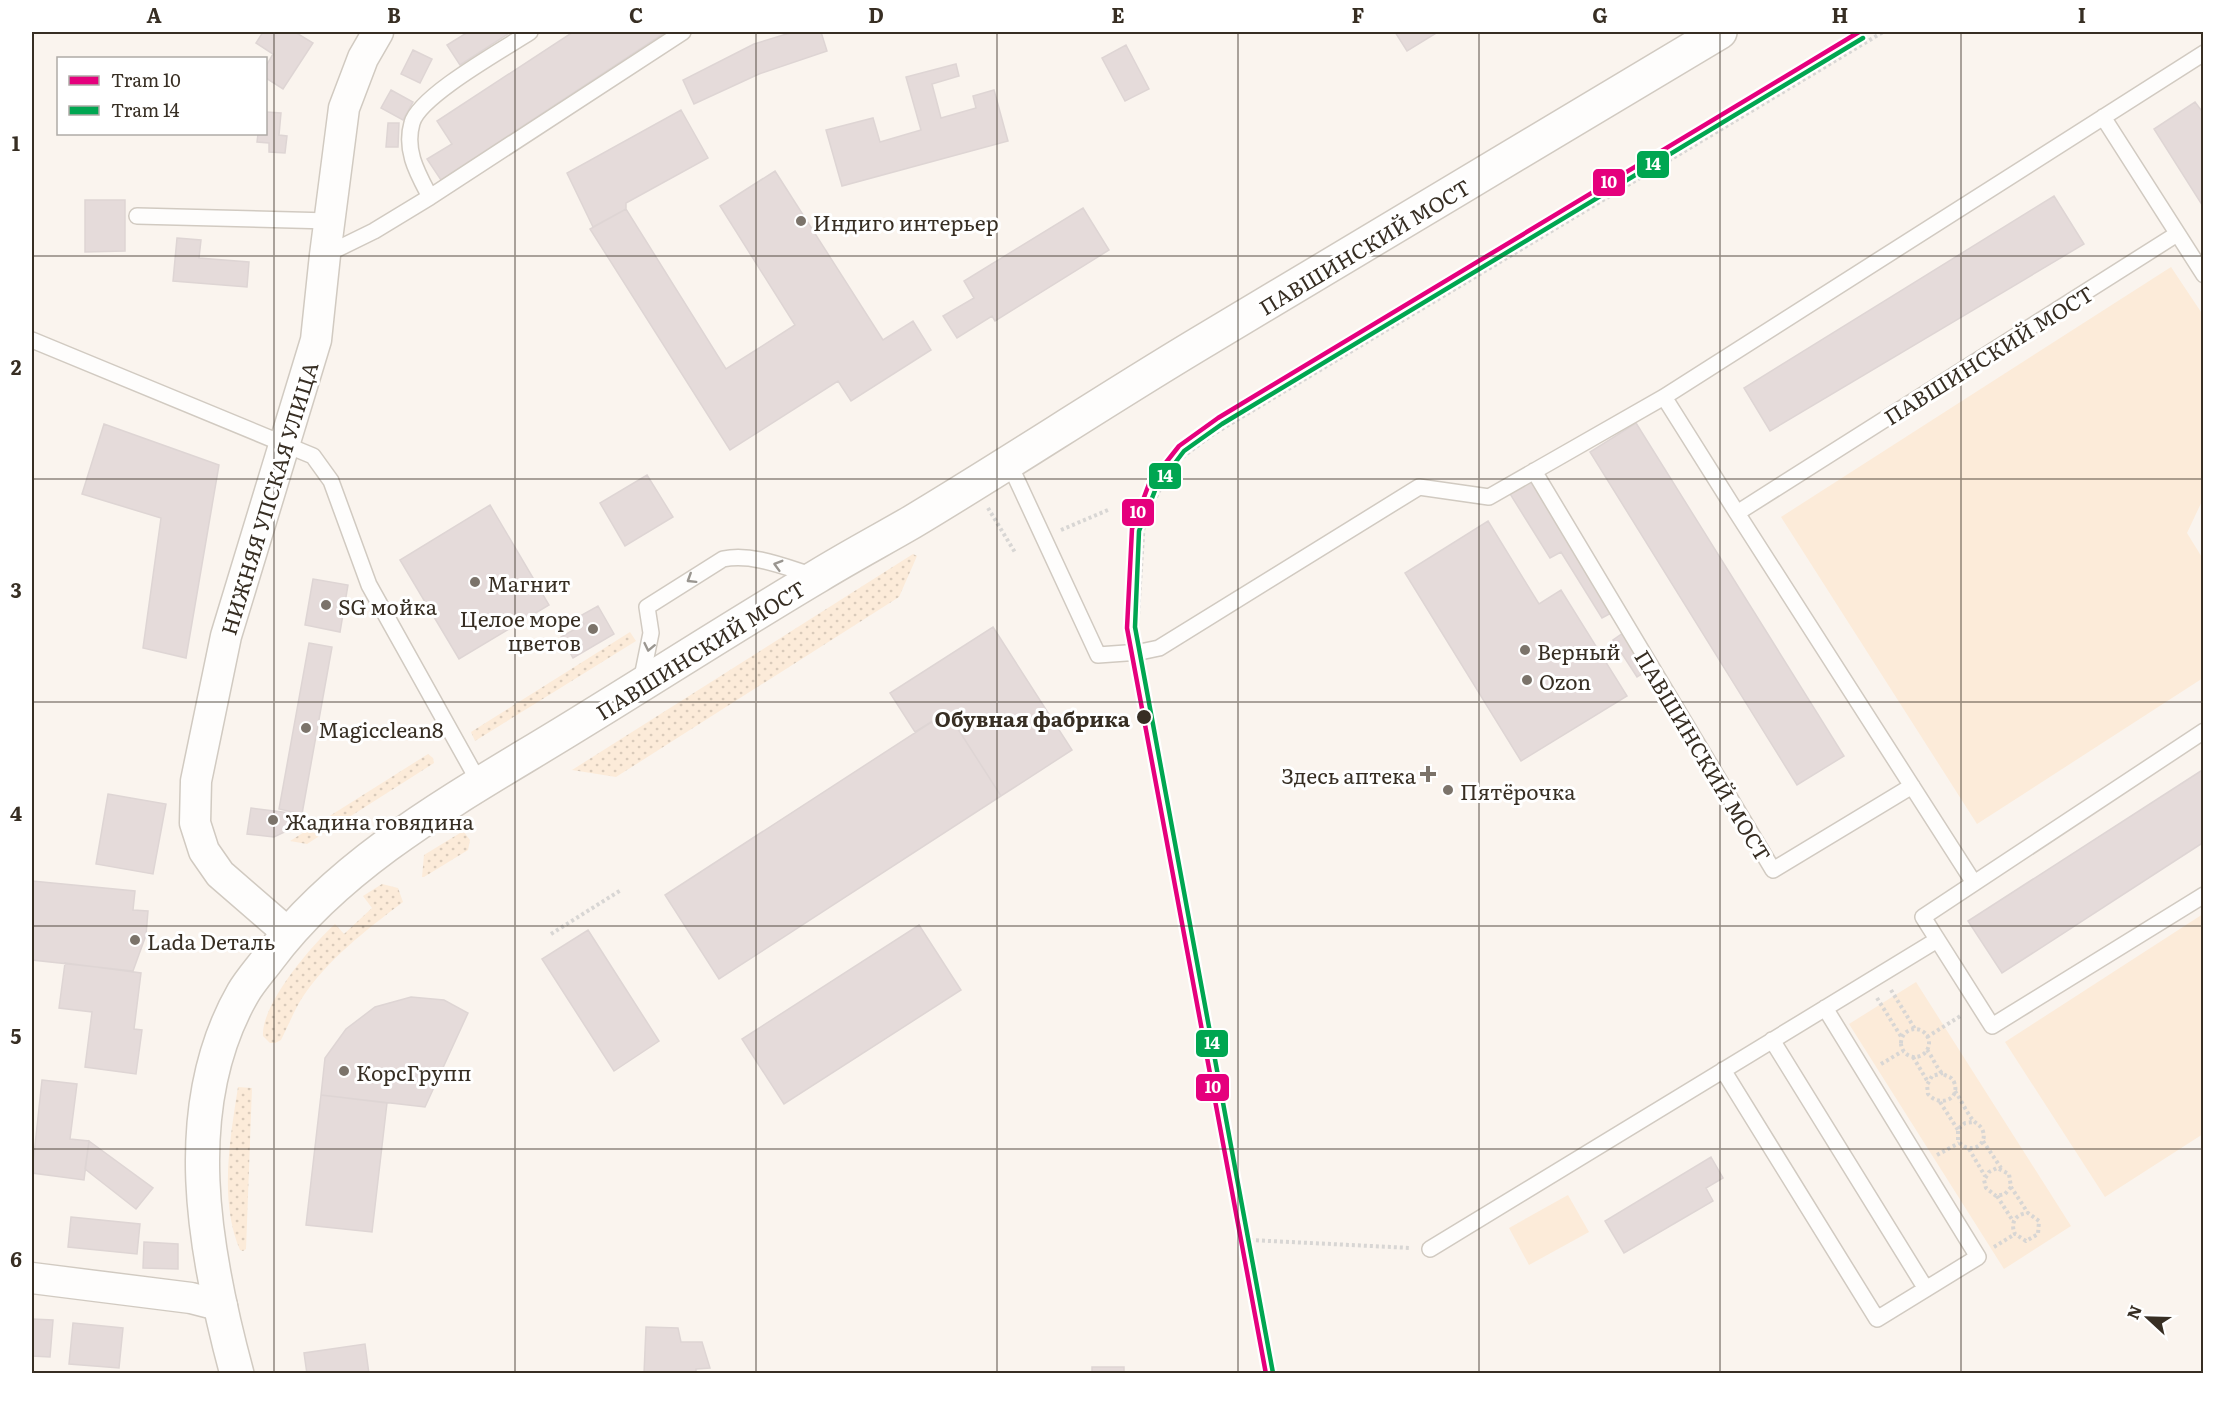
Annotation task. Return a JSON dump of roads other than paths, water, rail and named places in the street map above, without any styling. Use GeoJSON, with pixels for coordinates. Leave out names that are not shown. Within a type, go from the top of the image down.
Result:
{"type":"FeatureCollection","features":[{"type":"Feature","properties":{"kind":"main road","name":"ПАВШИНСКИЙ МОСТ"},"geometry":{"type":"LineString","coordinates":[[237,1374],[206,1228],[202,1185],[203,1117],[215,1055],[243,992],[288,933],[345,876],[394,840],[480,784],[817,576],[910,523],[1204,340],[1720,32]]}},
{"type":"Feature","properties":{"kind":"street","name":"НИЖНЯЯ УПСКАЯ УЛИЦА"},"geometry":{"type":"LineString","coordinates":[[288,933],[220,874],[204,851],[195,823],[196,781],[226,636],[316,340],[344,108],[363,58],[378,32]]}},
{"type":"Feature","properties":{"kind":"street"},"geometry":{"type":"LineString","coordinates":[[32,1278],[191,1298],[222,1306]]}},
{"type":"Feature","properties":{"kind":"lane"},"geometry":{"type":"LineString","coordinates":[[430,197],[411,158],[411,128],[419,108],[530,32]]}},
{"type":"Feature","properties":{"kind":"lane"},"geometry":{"type":"LineString","coordinates":[[325,255],[374,231],[430,197],[683,32]]}},
{"type":"Feature","properties":{"kind":"lane"},"geometry":{"type":"LineString","coordinates":[[1009,463],[1098,655],[1140,652],[1159,648],[1419,487],[1489,497],[1664,397],[2204,53]]}},
{"type":"Feature","properties":{"kind":"lane"},"geometry":{"type":"LineString","coordinates":[[2103,117],[2204,275]]}},
{"type":"Feature","properties":{"kind":"lane"},"geometry":{"type":"LineString","coordinates":[[137,216],[330,221]]}},
{"type":"Feature","properties":{"kind":"lane","name":"ПАВШИНСКИЙ МОСТ"},"geometry":{"type":"LineString","coordinates":[[1737,513],[2177,234]]}},
{"type":"Feature","properties":{"kind":"lane"},"geometry":{"type":"LineString","coordinates":[[32,340],[313,456],[331,481],[369,585],[480,784]]}},
{"type":"Feature","properties":{"kind":"lane"},"geometry":{"type":"LineString","coordinates":[[1664,397],[1974,883]]}},
{"type":"Feature","properties":{"kind":"lane","name":"ПАВШИНСКИЙ МОСТ"},"geometry":{"type":"LineString","coordinates":[[1534,471],[1773,870],[1912,786]]}},
{"type":"Feature","properties":{"kind":"lane"},"geometry":{"type":"LineString","coordinates":[[640,686],[651,633],[647,607],[723,559],[737,556],[817,576]]}},
{"type":"Feature","properties":{"kind":"lane"},"geometry":{"type":"LineString","coordinates":[[2204,731],[1923,917],[1992,1026],[2204,895]]}},
{"type":"Feature","properties":{"kind":"lane"},"geometry":{"type":"LineString","coordinates":[[1430,1249],[1937,940]]}},
{"type":"Feature","properties":{"kind":"lane"},"geometry":{"type":"LineString","coordinates":[[1723,1070],[1877,1320],[1978,1257],[1824,1008]]}},
{"type":"Feature","properties":{"kind":"lane"},"geometry":{"type":"LineString","coordinates":[[1772,1040],[1926,1289]]}},
{"type":"Feature","properties":{"kind":"tram line","name":"10"},"geometry":{"type":"LineString","coordinates":[[1266,1374],[1127,628],[1132,529],[1149,484],[1179,446],[1218,418],[1859,32]]}},
{"type":"Feature","properties":{"kind":"tram line","name":"14"},"geometry":{"type":"LineString","coordinates":[[1273,1373],[1135,627],[1139,531],[1156,488],[1184,451],[1222,424],[1863,38]]}},
{"type":"Feature","properties":{"kind":"place","name":"Индиго интерьер"},"geometry":{"type":"Point","coordinates":[801,221]}},
{"type":"Feature","properties":{"kind":"place","name":"Магнит"},"geometry":{"type":"Point","coordinates":[475,582]}},
{"type":"Feature","properties":{"kind":"place","name":"SG мойка"},"geometry":{"type":"Point","coordinates":[326,605]}},
{"type":"Feature","properties":{"kind":"place","name":"Целое море цветов"},"geometry":{"type":"Point","coordinates":[593,629]}},
{"type":"Feature","properties":{"kind":"place","name":"Верный"},"geometry":{"type":"Point","coordinates":[1525,650]}},
{"type":"Feature","properties":{"kind":"place","name":"Ozon"},"geometry":{"type":"Point","coordinates":[1527,680]}},
{"type":"Feature","properties":{"kind":"place","name":"Обувная фабрика"},"geometry":{"type":"Point","coordinates":[1144,717]}},
{"type":"Feature","properties":{"kind":"place","name":"Magicclean8"},"geometry":{"type":"Point","coordinates":[306,728]}},
{"type":"Feature","properties":{"kind":"place","name":"Здесь аптека"},"geometry":{"type":"Point","coordinates":[1428,774]}},
{"type":"Feature","properties":{"kind":"place","name":"Пятёрочка"},"geometry":{"type":"Point","coordinates":[1448,790]}},
{"type":"Feature","properties":{"kind":"place","name":"Жадина говядина"},"geometry":{"type":"Point","coordinates":[273,820]}},
{"type":"Feature","properties":{"kind":"place","name":"Lada Dеталь"},"geometry":{"type":"Point","coordinates":[135,940]}},
{"type":"Feature","properties":{"kind":"place","name":"КорсГрупп"},"geometry":{"type":"Point","coordinates":[344,1071]}}]}
